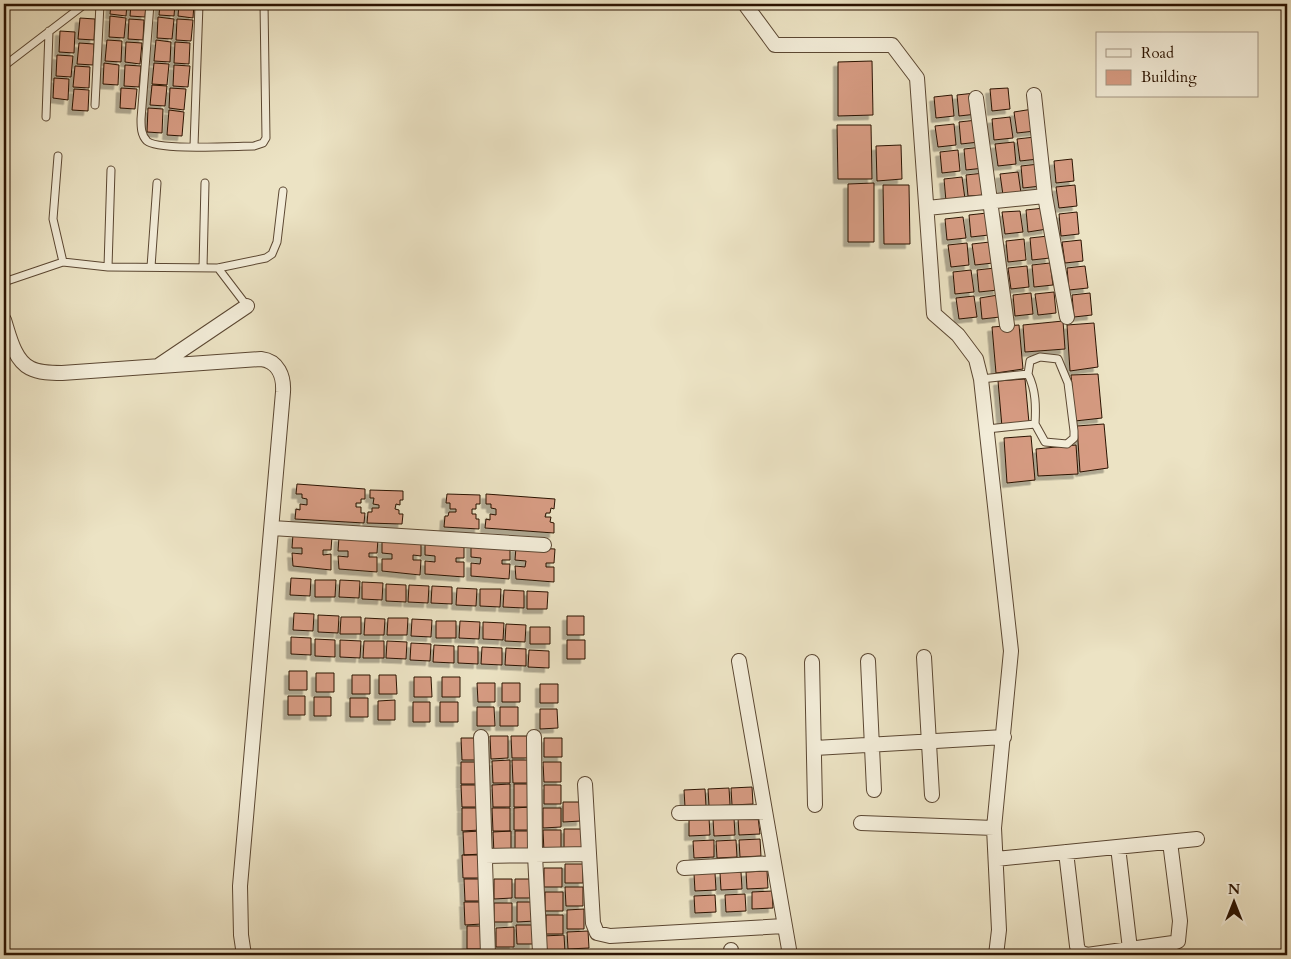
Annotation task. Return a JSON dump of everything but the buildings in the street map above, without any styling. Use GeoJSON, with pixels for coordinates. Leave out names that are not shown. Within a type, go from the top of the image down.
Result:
{"type":"FeatureCollection","features":[{"type":"Feature","properties":{"kind":"street"},"geometry":{"type":"LineString","coordinates":[[747,4],[747,7],[775,45],[892,45],[918,78],[934,314],[958,335],[967,347],[976,360],[981,379],[1011,651],[994,828],[999,930],[996,955]]}},
{"type":"Feature","properties":{"kind":"street"},"geometry":{"type":"LineString","coordinates":[[1034,95],[1045,196],[1067,317]]}},
{"type":"Feature","properties":{"kind":"street"},"geometry":{"type":"LineString","coordinates":[[976,98],[1007,325]]}},
{"type":"Feature","properties":{"kind":"street"},"geometry":{"type":"LineString","coordinates":[[926,208],[1045,196]]}},
{"type":"Feature","properties":{"kind":"street"},"geometry":{"type":"LineString","coordinates":[[158,366],[247,306]]}},
{"type":"Feature","properties":{"kind":"street"},"geometry":{"type":"LineString","coordinates":[[4,320],[20,359],[30,368],[48,373],[268,360],[275,364],[282,374],[284,382],[240,886],[240,927],[244,955]]}},
{"type":"Feature","properties":{"kind":"street"},"geometry":{"type":"LineString","coordinates":[[272,528],[544,545]]}},
{"type":"Feature","properties":{"kind":"street"},"geometry":{"type":"LineString","coordinates":[[924,657],[932,795]]}},
{"type":"Feature","properties":{"kind":"street"},"geometry":{"type":"LineString","coordinates":[[739,661],[790,955]]}},
{"type":"Feature","properties":{"kind":"street"},"geometry":{"type":"LineString","coordinates":[[868,661],[874,790]]}},
{"type":"Feature","properties":{"kind":"street"},"geometry":{"type":"LineString","coordinates":[[812,662],[815,805]]}},
{"type":"Feature","properties":{"kind":"street"},"geometry":{"type":"LineString","coordinates":[[481,737],[488,955]]}},
{"type":"Feature","properties":{"kind":"street"},"geometry":{"type":"LineString","coordinates":[[534,737],[535,855],[540,953]]}},
{"type":"Feature","properties":{"kind":"street"},"geometry":{"type":"LineString","coordinates":[[815,748],[1004,737]]}},
{"type":"Feature","properties":{"kind":"street"},"geometry":{"type":"LineString","coordinates":[[585,784],[593,923],[597,933],[610,936],[784,926]]}},
{"type":"Feature","properties":{"kind":"street"},"geometry":{"type":"LineString","coordinates":[[679,813],[765,812]]}},
{"type":"Feature","properties":{"kind":"street"},"geometry":{"type":"LineString","coordinates":[[861,823],[994,828]]}},
{"type":"Feature","properties":{"kind":"street"},"geometry":{"type":"LineString","coordinates":[[996,859],[1197,839]]}},
{"type":"Feature","properties":{"kind":"street"},"geometry":{"type":"LineString","coordinates":[[1066,852],[1079,952],[1087,955],[1178,941],[1180,921],[1170,842]]}},
{"type":"Feature","properties":{"kind":"street"},"geometry":{"type":"LineString","coordinates":[[1118,847],[1130,949]]}},
{"type":"Feature","properties":{"kind":"street"},"geometry":{"type":"LineString","coordinates":[[485,856],[588,854]]}},
{"type":"Feature","properties":{"kind":"street"},"geometry":{"type":"LineString","coordinates":[[684,868],[774,863]]}},
{"type":"Feature","properties":{"kind":"lane"},"geometry":{"type":"LineString","coordinates":[[4,66],[85,4]]}},
{"type":"Feature","properties":{"kind":"lane"},"geometry":{"type":"LineString","coordinates":[[95,104],[100,4]]}},
{"type":"Feature","properties":{"kind":"lane"},"geometry":{"type":"LineString","coordinates":[[150,4],[141,119],[143,134],[147,140],[159,146],[254,146],[263,143],[266,138],[264,4]]}},
{"type":"Feature","properties":{"kind":"lane"},"geometry":{"type":"LineString","coordinates":[[194,146],[199,4]]}},
{"type":"Feature","properties":{"kind":"lane"},"geometry":{"type":"LineString","coordinates":[[46,117],[49,31]]}},
{"type":"Feature","properties":{"kind":"lane"},"geometry":{"type":"LineString","coordinates":[[58,156],[53,220],[62,262]]}},
{"type":"Feature","properties":{"kind":"lane"},"geometry":{"type":"LineString","coordinates":[[108,266],[111,170]]}},
{"type":"Feature","properties":{"kind":"lane"},"geometry":{"type":"LineString","coordinates":[[151,267],[157,183]]}},
{"type":"Feature","properties":{"kind":"lane"},"geometry":{"type":"LineString","coordinates":[[203,268],[205,183]]}},
{"type":"Feature","properties":{"kind":"lane"},"geometry":{"type":"LineString","coordinates":[[4,282],[62,262],[108,266],[218,268],[266,258],[272,254],[278,242],[283,191]]}},
{"type":"Feature","properties":{"kind":"lane"},"geometry":{"type":"LineString","coordinates":[[218,268],[247,306]]}},
{"type":"Feature","properties":{"kind":"lane"},"geometry":{"type":"LineString","coordinates":[[1040,357],[1058,360],[1068,383],[1074,431],[1074,438],[1067,444],[1045,442],[1035,424],[1036,410],[1033,384],[1028,374],[1030,361],[1040,357]]}},
{"type":"Feature","properties":{"kind":"lane"},"geometry":{"type":"LineString","coordinates":[[981,379],[1028,374]]}},
{"type":"Feature","properties":{"kind":"lane"},"geometry":{"type":"LineString","coordinates":[[987,429],[1035,424]]}}]}
